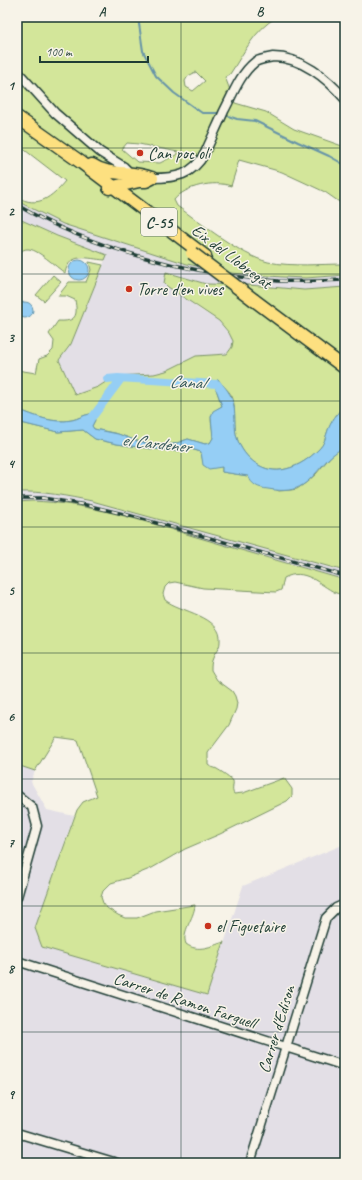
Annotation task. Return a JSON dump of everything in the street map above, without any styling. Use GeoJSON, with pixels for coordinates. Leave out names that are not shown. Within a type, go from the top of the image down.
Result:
{"type":"FeatureCollection","features":[{"type":"Feature","properties":{"kind":"highway","name":"Eix del Llobregat"},"geometry":{"type":"LineString","coordinates":[[17,117],[192,253],[259,300]]}},
{"type":"Feature","properties":{"kind":"highway","name":"Eix del Llobregat"},"geometry":{"type":"LineString","coordinates":[[17,125],[79,166]]}},
{"type":"Feature","properties":{"kind":"highway"},"geometry":{"type":"LineString","coordinates":[[79,166],[89,163],[96,168],[108,172],[144,175],[149,180]]}},
{"type":"Feature","properties":{"kind":"highway"},"geometry":{"type":"LineString","coordinates":[[79,166],[108,188],[149,180]]}},
{"type":"Feature","properties":{"kind":"highway"},"geometry":{"type":"LineString","coordinates":[[128,173],[113,184],[113,188],[115,194],[133,207]]}},
{"type":"Feature","properties":{"kind":"highway"},"geometry":{"type":"LineString","coordinates":[[133,207],[134,195],[149,180]]}},
{"type":"Feature","properties":{"kind":"highway","name":"Eix del Llobregat"},"geometry":{"type":"LineString","coordinates":[[133,207],[205,256],[259,300],[329,353]]}},
{"type":"Feature","properties":{"kind":"highway","name":"C-55"},"geometry":{"type":"LineString","coordinates":[[329,353],[345,362]]}},
{"type":"Feature","properties":{"kind":"highway","name":"C-55"},"geometry":{"type":"LineString","coordinates":[[329,353],[345,368]]}},
{"type":"Feature","properties":{"kind":"street"},"geometry":{"type":"LineString","coordinates":[[149,180],[176,177],[188,172],[199,162],[238,83],[256,61],[268,58],[288,59],[305,66],[321,76],[345,99]]}},
{"type":"Feature","properties":{"kind":"street"},"geometry":{"type":"LineString","coordinates":[[17,71],[55,113],[100,152],[124,167],[128,173]]}},
{"type":"Feature","properties":{"kind":"street"},"geometry":{"type":"LineString","coordinates":[[17,795],[32,807],[37,826],[17,897]]}},
{"type":"Feature","properties":{"kind":"street","name":"Carrer d'Edison"},"geometry":{"type":"LineString","coordinates":[[250,1163],[326,918],[336,908],[345,904]]}},
{"type":"Feature","properties":{"kind":"street","name":"Carrer de Ramon Farguell"},"geometry":{"type":"LineString","coordinates":[[17,961],[345,1066]]}},
{"type":"Feature","properties":{"kind":"street"},"geometry":{"type":"LineString","coordinates":[[17,1133],[117,1163]]}},
{"type":"Feature","properties":{"kind":"shaded area"},"geometry":{"type":"Polygon","coordinates":[[[17,201],[63,224],[187,264],[232,273],[282,277],[306,278],[345,275],[345,287],[305,290],[249,285],[206,284],[167,272],[177,292],[199,309],[219,321],[232,338],[233,344],[227,354],[196,356],[166,371],[154,374],[115,376],[98,387],[75,395],[59,360],[71,344],[107,255],[57,236],[17,218],[17,201]]]}},
{"type":"Feature","properties":{"kind":"shaded area"},"geometry":{"type":"Polygon","coordinates":[[[17,492],[52,494],[92,501],[345,571],[345,580],[92,509],[52,502],[17,502],[17,492]]]}},
{"type":"Feature","properties":{"kind":"shaded area"},"geometry":{"type":"Polygon","coordinates":[[[17,765],[35,771],[31,782],[47,810],[74,816],[35,928],[42,947],[207,995],[243,886],[345,844],[345,1163],[17,1163],[17,765]]]}},
{"type":"Feature","properties":{"kind":"green space"},"geometry":{"type":"Polygon","coordinates":[[[17,17],[277,17],[262,28],[245,50],[230,74],[225,77],[235,103],[266,112],[294,129],[345,147],[345,206],[325,192],[282,172],[239,160],[231,186],[224,184],[208,184],[185,191],[174,200],[177,206],[245,253],[277,264],[345,264],[345,275],[306,278],[232,273],[187,264],[63,224],[17,201],[17,197],[32,202],[44,200],[55,192],[65,181],[17,144],[17,17]],[[196,72],[188,76],[185,81],[186,87],[193,91],[205,81],[196,72]],[[127,143],[122,149],[137,162],[160,163],[176,155],[178,152],[139,144],[127,143]]]}},
{"type":"Feature","properties":{"kind":"green space"},"geometry":{"type":"Polygon","coordinates":[[[17,218],[57,236],[107,255],[105,260],[86,258],[75,259],[67,266],[65,273],[36,251],[31,249],[24,250],[17,257],[17,218]]]}},
{"type":"Feature","properties":{"kind":"green space"},"geometry":{"type":"Polygon","coordinates":[[[89,262],[103,265],[71,344],[59,360],[75,395],[98,387],[115,376],[154,374],[166,371],[196,356],[227,354],[232,347],[233,341],[229,333],[219,321],[168,287],[164,283],[166,272],[206,284],[249,285],[304,290],[345,287],[345,405],[337,414],[328,429],[321,447],[312,456],[295,466],[278,470],[270,470],[262,467],[249,458],[240,445],[236,433],[232,396],[218,380],[216,389],[222,406],[213,413],[211,419],[213,438],[210,443],[205,444],[188,439],[174,444],[157,445],[94,429],[92,426],[95,420],[90,414],[72,420],[58,421],[44,419],[17,409],[17,370],[36,373],[39,359],[47,356],[53,350],[54,341],[49,334],[58,321],[72,319],[76,314],[75,300],[66,296],[58,296],[69,282],[86,282],[91,270],[89,262]]]}},
{"type":"Feature","properties":{"kind":"green space"},"geometry":{"type":"Polygon","coordinates":[[[53,275],[61,282],[44,301],[36,295],[53,275]]]}},
{"type":"Feature","properties":{"kind":"green space"},"geometry":{"type":"Polygon","coordinates":[[[17,422],[58,432],[83,430],[95,439],[117,444],[176,451],[191,449],[201,452],[203,462],[222,467],[222,472],[248,476],[279,491],[297,489],[316,474],[331,456],[345,445],[345,571],[92,501],[45,493],[17,492],[17,422]]]}},
{"type":"Feature","properties":{"kind":"green space"},"geometry":{"type":"Polygon","coordinates":[[[17,502],[53,502],[114,513],[345,580],[345,596],[336,593],[311,578],[298,574],[284,578],[281,590],[276,592],[203,588],[175,582],[169,583],[165,587],[163,594],[165,600],[208,620],[215,626],[219,633],[220,642],[212,661],[211,670],[217,680],[232,691],[237,703],[229,725],[208,753],[208,765],[216,768],[232,780],[234,794],[243,793],[284,778],[292,789],[292,796],[287,801],[220,834],[185,849],[152,868],[111,883],[103,891],[101,897],[107,908],[125,918],[137,918],[155,911],[195,905],[185,934],[186,944],[191,947],[200,948],[209,947],[224,942],[207,995],[42,947],[35,928],[77,810],[83,802],[97,796],[78,740],[56,737],[35,771],[17,765],[17,502]]]}},
{"type":"Feature","properties":{"kind":"water"},"geometry":{"type":"Polygon","coordinates":[[[79,260],[86,263],[89,270],[86,277],[79,280],[72,277],[69,270],[72,263],[79,260]]]}},
{"type":"Feature","properties":{"kind":"water"},"geometry":{"type":"Polygon","coordinates":[[[25,302],[31,304],[33,310],[31,316],[25,318],[19,316],[17,310],[19,304],[25,302]]]}},
{"type":"Feature","properties":{"kind":"water"},"geometry":{"type":"Polygon","coordinates":[[[218,379],[228,391],[232,399],[235,429],[240,445],[249,458],[262,467],[270,470],[278,470],[300,464],[316,452],[322,445],[332,421],[345,405],[345,445],[328,459],[303,485],[288,490],[264,489],[253,484],[248,476],[222,472],[222,467],[209,469],[203,465],[201,452],[191,449],[176,451],[117,444],[95,439],[83,430],[58,432],[17,422],[17,409],[44,419],[58,421],[72,420],[90,414],[95,420],[92,426],[94,429],[118,434],[137,441],[157,445],[174,444],[188,439],[205,444],[210,443],[213,438],[211,417],[213,411],[222,406],[216,389],[218,379]]]}},
{"type":"Feature","properties":{"kind":"waterway"},"geometry":{"type":"LineString","coordinates":[[138,17],[143,51],[156,76],[174,93],[202,113],[221,113]]}},
{"type":"Feature","properties":{"kind":"waterway"},"geometry":{"type":"LineString","coordinates":[[225,115],[237,119],[255,121],[345,165]]}},
{"type":"Feature","properties":{"kind":"waterway","name":"Canal"},"geometry":{"type":"LineString","coordinates":[[107,379],[118,378],[217,384],[223,392]]}},
{"type":"Feature","properties":{"kind":"waterway","name":"Canal"},"geometry":{"type":"LineString","coordinates":[[86,423],[94,415],[121,379]]}},
{"type":"Feature","properties":{"kind":"railway"},"geometry":{"type":"LineString","coordinates":[[17,205],[46,221],[78,235],[110,247],[177,266],[245,278],[278,281],[345,280]]}},
{"type":"Feature","properties":{"kind":"railway"},"geometry":{"type":"LineString","coordinates":[[17,498],[43,498],[86,505],[128,515],[345,576]]}},
{"type":"Feature","properties":{"kind":"place","name":"Can poc oli"},"geometry":{"type":"Point","coordinates":[140,153]}},
{"type":"Feature","properties":{"kind":"place","name":"Torre d'en vives"},"geometry":{"type":"Point","coordinates":[129,289]}},
{"type":"Feature","properties":{"kind":"place","name":"el Figuetaire"},"geometry":{"type":"Point","coordinates":[208,926]}},
{"type":"Feature","properties":{"kind":"water label","name":"el Cardener"},"geometry":{"type":"Point","coordinates":[156,443]}}]}
